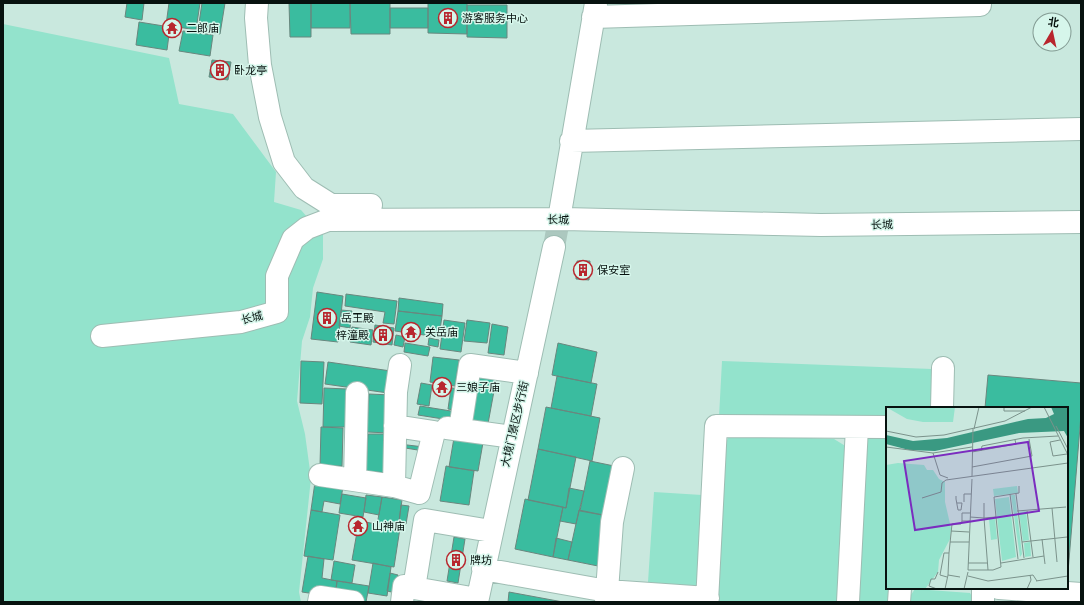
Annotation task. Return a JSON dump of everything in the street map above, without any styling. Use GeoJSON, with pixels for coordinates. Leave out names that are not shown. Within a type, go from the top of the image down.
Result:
{"type":"FeatureCollection","features":[{"type":"Feature","properties":{"kind":"street"},"geometry":{"type":"LineString","coordinates":[[257,3],[256,18],[260,65],[270,117],[284,162],[304,188],[331,204],[560,212],[594,10],[980,5],[980,3]]}},
{"type":"Feature","properties":{"kind":"street"},"geometry":{"type":"LineString","coordinates":[[571,141],[1081,129]]}},
{"type":"Feature","properties":{"kind":"street","name":"长城"},"geometry":{"type":"LineString","coordinates":[[102,336],[241,322],[277,312],[277,276],[293,239],[311,226],[328,220],[564,219],[821,226],[1081,222]]}},
{"type":"Feature","properties":{"kind":"street","name":"大境门景区步行街"},"geometry":{"type":"LineString","coordinates":[[477,600],[554,247]]}},
{"type":"Feature","properties":{"kind":"street"},"geometry":{"type":"LineString","coordinates":[[394,486],[395,426],[402,400],[400,365]]}},
{"type":"Feature","properties":{"kind":"street"},"geometry":{"type":"LineString","coordinates":[[460,429],[470,365],[527,373]]}},
{"type":"Feature","properties":{"kind":"street"},"geometry":{"type":"LineString","coordinates":[[942,407],[943,368]]}},
{"type":"Feature","properties":{"kind":"street"},"geometry":{"type":"LineString","coordinates":[[355,480],[357,393]]}},
{"type":"Feature","properties":{"kind":"street"},"geometry":{"type":"LineString","coordinates":[[395,426],[434,432],[450,427],[512,437]]}},
{"type":"Feature","properties":{"kind":"street"},"geometry":{"type":"LineString","coordinates":[[483,568],[606,597],[708,600],[716,426],[886,427]]}},
{"type":"Feature","properties":{"kind":"street"},"geometry":{"type":"LineString","coordinates":[[848,602],[857,427]]}},
{"type":"Feature","properties":{"kind":"street"},"geometry":{"type":"LineString","coordinates":[[434,432],[419,493],[425,520],[408,595],[477,600]]}},
{"type":"Feature","properties":{"kind":"street"},"geometry":{"type":"LineString","coordinates":[[606,597],[612,522],[623,468]]}},
{"type":"Feature","properties":{"kind":"street"},"geometry":{"type":"LineString","coordinates":[[320,475],[394,486],[419,493]]}},
{"type":"Feature","properties":{"kind":"street"},"geometry":{"type":"LineString","coordinates":[[425,520],[491,531]]}},
{"type":"Feature","properties":{"kind":"street"},"geometry":{"type":"LineString","coordinates":[[899,602],[900,589]]}},
{"type":"Feature","properties":{"kind":"street"},"geometry":{"type":"LineString","coordinates":[[983,589],[983,602]]}},
{"type":"Feature","properties":{"kind":"street"},"geometry":{"type":"LineString","coordinates":[[1013,589],[1081,594]]}},
{"type":"Feature","properties":{"kind":"street"},"geometry":{"type":"LineString","coordinates":[[319,602],[320,597],[352,602]]}},
{"type":"Feature","properties":{"kind":"green space"},"geometry":{"type":"Polygon","coordinates":[[[3,24],[169,58],[179,104],[233,114],[276,172],[274,202],[301,210],[323,235],[323,259],[313,288],[310,317],[302,341],[297,401],[305,434],[311,478],[299,592],[301,602],[3,602],[3,24]]]}},
{"type":"Feature","properties":{"kind":"green space"},"geometry":{"type":"Polygon","coordinates":[[[722,361],[932,369],[932,407],[886,407],[886,420],[719,417],[722,361]]]}},
{"type":"Feature","properties":{"kind":"green space"},"geometry":{"type":"Polygon","coordinates":[[[730,435],[834,439],[847,447],[840,540],[839,602],[716,602],[723,447],[730,435]]]}},
{"type":"Feature","properties":{"kind":"green space"},"geometry":{"type":"Polygon","coordinates":[[[870,436],[886,436],[886,589],[892,589],[891,602],[855,602],[862,442],[870,436]]]}},
{"type":"Feature","properties":{"kind":"green space"},"geometry":{"type":"Polygon","coordinates":[[[654,492],[702,495],[698,588],[648,582],[654,492]]]}},
{"type":"Feature","properties":{"kind":"green space"},"geometry":{"type":"Polygon","coordinates":[[[915,589],[970,593],[975,602],[906,602],[915,589]]]}},
{"type":"Feature","properties":{"kind":"building"},"geometry":{"type":"Polygon","coordinates":[[[127,3],[144,3],[142,20],[125,17],[127,3]]]}},
{"type":"Feature","properties":{"kind":"building"},"geometry":{"type":"Polygon","coordinates":[[[169,3],[200,3],[196,30],[166,25],[169,3]]]}},
{"type":"Feature","properties":{"kind":"building"},"geometry":{"type":"Polygon","coordinates":[[[202,3],[225,3],[220,34],[198,30],[202,3]]]}},
{"type":"Feature","properties":{"kind":"building"},"geometry":{"type":"Polygon","coordinates":[[[289,3],[311,3],[311,37],[290,37],[289,3]]]}},
{"type":"Feature","properties":{"kind":"building"},"geometry":{"type":"Polygon","coordinates":[[[311,3],[350,3],[350,28],[311,28],[311,3]]]}},
{"type":"Feature","properties":{"kind":"building"},"geometry":{"type":"Polygon","coordinates":[[[350,3],[390,3],[390,34],[351,34],[350,3]]]}},
{"type":"Feature","properties":{"kind":"building","name":"游客服务中心"},"geometry":{"type":"Polygon","coordinates":[[[428,3],[467,3],[467,34],[428,33],[428,3]]]}},
{"type":"Feature","properties":{"kind":"building"},"geometry":{"type":"Polygon","coordinates":[[[467,5],[507,5],[507,38],[467,37],[467,5]]]}},
{"type":"Feature","properties":{"kind":"building"},"geometry":{"type":"Polygon","coordinates":[[[390,8],[428,8],[428,28],[390,28],[390,8]]]}},
{"type":"Feature","properties":{"kind":"building"},"geometry":{"type":"Polygon","coordinates":[[[139,22],[170,27],[167,50],[136,45],[139,22]]]}},
{"type":"Feature","properties":{"kind":"building"},"geometry":{"type":"Polygon","coordinates":[[[183,31],[213,35],[210,56],[179,51],[183,31]]]}},
{"type":"Feature","properties":{"kind":"building","name":"卧龙亭"},"geometry":{"type":"Polygon","coordinates":[[[212,60],[231,62],[228,80],[209,77],[212,60]]]}},
{"type":"Feature","properties":{"kind":"building","name":"保安室"},"geometry":{"type":"Polygon","coordinates":[[[577,261],[590,261],[589,280],[576,279],[577,261]]]}},
{"type":"Feature","properties":{"kind":"building","name":"岳王殿"},"geometry":{"type":"Polygon","coordinates":[[[317,292],[343,296],[338,342],[311,339],[317,292]]]}},
{"type":"Feature","properties":{"kind":"building"},"geometry":{"type":"Polygon","coordinates":[[[346,294],[397,301],[394,324],[383,323],[385,312],[345,306],[346,294]]]}},
{"type":"Feature","properties":{"kind":"building"},"geometry":{"type":"Polygon","coordinates":[[[399,298],[443,304],[442,316],[398,311],[399,298]]]}},
{"type":"Feature","properties":{"kind":"building"},"geometry":{"type":"Polygon","coordinates":[[[341,310],[352,311],[350,328],[339,326],[341,310]]]}},
{"type":"Feature","properties":{"kind":"building"},"geometry":{"type":"Polygon","coordinates":[[[398,311],[442,316],[439,337],[395,331],[398,311]]]}},
{"type":"Feature","properties":{"kind":"building"},"geometry":{"type":"Polygon","coordinates":[[[444,320],[465,323],[461,352],[440,349],[444,320]]]}},
{"type":"Feature","properties":{"kind":"building"},"geometry":{"type":"Polygon","coordinates":[[[467,320],[490,323],[487,343],[464,341],[467,320]]]}},
{"type":"Feature","properties":{"kind":"building"},"geometry":{"type":"Polygon","coordinates":[[[492,324],[508,327],[504,355],[488,353],[492,324]]]}},
{"type":"Feature","properties":{"kind":"building","name":"梓潼殿"},"geometry":{"type":"Polygon","coordinates":[[[375,325],[394,328],[392,345],[373,342],[375,325]]]}},
{"type":"Feature","properties":{"kind":"building"},"geometry":{"type":"Polygon","coordinates":[[[352,327],[373,330],[371,345],[350,342],[352,327]]]}},
{"type":"Feature","properties":{"kind":"building"},"geometry":{"type":"Polygon","coordinates":[[[396,335],[405,337],[403,347],[394,345],[396,335]]]}},
{"type":"Feature","properties":{"kind":"building"},"geometry":{"type":"Polygon","coordinates":[[[429,338],[439,340],[438,347],[428,345],[429,338]]]}},
{"type":"Feature","properties":{"kind":"building"},"geometry":{"type":"Polygon","coordinates":[[[405,343],[430,347],[428,356],[404,352],[405,343]]]}},
{"type":"Feature","properties":{"kind":"building"},"geometry":{"type":"Polygon","coordinates":[[[558,343],[597,352],[591,383],[552,375],[558,343]]]}},
{"type":"Feature","properties":{"kind":"building"},"geometry":{"type":"Polygon","coordinates":[[[433,357],[459,360],[455,386],[430,382],[433,357]]]}},
{"type":"Feature","properties":{"kind":"building"},"geometry":{"type":"Polygon","coordinates":[[[301,361],[324,362],[322,404],[300,403],[301,361]]]}},
{"type":"Feature","properties":{"kind":"building"},"geometry":{"type":"Polygon","coordinates":[[[328,362],[391,371],[388,393],[325,384],[328,362]]]}},
{"type":"Feature","properties":{"kind":"building"},"geometry":{"type":"Polygon","coordinates":[[[475,371],[497,375],[487,429],[466,425],[475,371]]]}},
{"type":"Feature","properties":{"kind":"building"},"geometry":{"type":"Polygon","coordinates":[[[988,375],[1081,383],[1081,415],[1068,572],[1068,407],[985,407],[988,375]]]}},
{"type":"Feature","properties":{"kind":"building"},"geometry":{"type":"Polygon","coordinates":[[[557,376],[597,384],[591,416],[551,408],[557,376]]]}},
{"type":"Feature","properties":{"kind":"building"},"geometry":{"type":"Polygon","coordinates":[[[421,383],[432,385],[429,406],[417,404],[421,383]]]}},
{"type":"Feature","properties":{"kind":"building"},"geometry":{"type":"Polygon","coordinates":[[[324,388],[347,389],[345,427],[323,427],[324,388]]]}},
{"type":"Feature","properties":{"kind":"building"},"geometry":{"type":"Polygon","coordinates":[[[451,388],[463,389],[460,411],[448,409],[451,388]]]}},
{"type":"Feature","properties":{"kind":"building"},"geometry":{"type":"Polygon","coordinates":[[[369,394],[391,395],[389,433],[367,432],[369,394]]]}},
{"type":"Feature","properties":{"kind":"building"},"geometry":{"type":"Polygon","coordinates":[[[420,406],[457,412],[456,421],[418,415],[420,406]]]}},
{"type":"Feature","properties":{"kind":"building"},"geometry":{"type":"Polygon","coordinates":[[[546,407],[600,418],[592,461],[538,449],[546,407]]]}},
{"type":"Feature","properties":{"kind":"building"},"geometry":{"type":"Polygon","coordinates":[[[321,427],[343,428],[342,466],[320,466],[321,427]]]}},
{"type":"Feature","properties":{"kind":"building"},"geometry":{"type":"Polygon","coordinates":[[[455,432],[484,437],[478,471],[449,467],[455,432]]]}},
{"type":"Feature","properties":{"kind":"building"},"geometry":{"type":"Polygon","coordinates":[[[368,434],[390,434],[388,473],[366,471],[368,434]]]}},
{"type":"Feature","properties":{"kind":"building"},"geometry":{"type":"Polygon","coordinates":[[[399,444],[424,447],[424,451],[399,447],[399,444]]]}},
{"type":"Feature","properties":{"kind":"building"},"geometry":{"type":"Polygon","coordinates":[[[538,449],[576,457],[566,508],[528,500],[538,449]]]}},
{"type":"Feature","properties":{"kind":"building"},"geometry":{"type":"Polygon","coordinates":[[[590,461],[619,467],[608,516],[580,511],[590,461]]]}},
{"type":"Feature","properties":{"kind":"building"},"geometry":{"type":"Polygon","coordinates":[[[446,466],[474,471],[469,505],[440,501],[446,466]]]}},
{"type":"Feature","properties":{"kind":"building"},"geometry":{"type":"Polygon","coordinates":[[[315,482],[343,487],[340,504],[324,501],[322,512],[311,510],[315,482]]]}},
{"type":"Feature","properties":{"kind":"building"},"geometry":{"type":"Polygon","coordinates":[[[569,488],[584,491],[576,524],[560,521],[563,507],[566,508],[569,488]]]}},
{"type":"Feature","properties":{"kind":"building"},"geometry":{"type":"Polygon","coordinates":[[[342,494],[366,498],[363,517],[339,513],[342,494]]]}},
{"type":"Feature","properties":{"kind":"building"},"geometry":{"type":"Polygon","coordinates":[[[366,495],[382,497],[379,515],[364,512],[366,495]]]}},
{"type":"Feature","properties":{"kind":"building"},"geometry":{"type":"Polygon","coordinates":[[[382,497],[402,500],[398,528],[377,525],[382,497]]]}},
{"type":"Feature","properties":{"kind":"building"},"geometry":{"type":"Polygon","coordinates":[[[525,499],[563,507],[553,557],[515,549],[525,499]]]}},
{"type":"Feature","properties":{"kind":"building"},"geometry":{"type":"Polygon","coordinates":[[[401,505],[409,506],[406,524],[399,523],[401,505]]]}},
{"type":"Feature","properties":{"kind":"building"},"geometry":{"type":"Polygon","coordinates":[[[311,510],[340,515],[333,560],[304,556],[311,510]]]}},
{"type":"Feature","properties":{"kind":"building"},"geometry":{"type":"Polygon","coordinates":[[[579,510],[608,516],[598,566],[568,560],[579,510]]]}},
{"type":"Feature","properties":{"kind":"building"},"geometry":{"type":"Polygon","coordinates":[[[359,521],[400,528],[394,567],[352,560],[359,521]]]}},
{"type":"Feature","properties":{"kind":"building","name":"牌坊"},"geometry":{"type":"Polygon","coordinates":[[[454,537],[465,539],[458,583],[447,581],[454,537]]]}},
{"type":"Feature","properties":{"kind":"building"},"geometry":{"type":"Polygon","coordinates":[[[556,538],[572,542],[568,560],[553,557],[556,538]]]}},
{"type":"Feature","properties":{"kind":"building"},"geometry":{"type":"Polygon","coordinates":[[[308,556],[324,559],[322,578],[337,581],[335,597],[302,592],[308,556]]]}},
{"type":"Feature","properties":{"kind":"building"},"geometry":{"type":"Polygon","coordinates":[[[334,561],[355,565],[352,583],[331,580],[334,561]]]}},
{"type":"Feature","properties":{"kind":"building"},"geometry":{"type":"Polygon","coordinates":[[[373,563],[391,567],[387,596],[368,593],[373,563]]]}},
{"type":"Feature","properties":{"kind":"building"},"geometry":{"type":"Polygon","coordinates":[[[390,573],[398,575],[396,593],[387,591],[390,573]]]}},
{"type":"Feature","properties":{"kind":"building"},"geometry":{"type":"Polygon","coordinates":[[[337,581],[369,586],[366,602],[335,597],[337,581]]]}},
{"type":"Feature","properties":{"kind":"building"},"geometry":{"type":"Polygon","coordinates":[[[509,592],[563,602],[508,602],[509,592]]]}},
{"type":"Feature","properties":{"kind":"tunnel"},"geometry":{"type":"LineString","coordinates":[[554,247],[559,219]]}},
{"type":"Feature","properties":{"kind":"place","name":"游客服务中心"},"geometry":{"type":"Point","coordinates":[448,18]}},
{"type":"Feature","properties":{"kind":"place","name":"二郎庙"},"geometry":{"type":"Point","coordinates":[172,28]}},
{"type":"Feature","properties":{"kind":"place","name":"卧龙亭"},"geometry":{"type":"Point","coordinates":[220,70]}},
{"type":"Feature","properties":{"kind":"place","name":"保安室"},"geometry":{"type":"Point","coordinates":[583,270]}},
{"type":"Feature","properties":{"kind":"place","name":"岳王殿"},"geometry":{"type":"Point","coordinates":[327,318]}},
{"type":"Feature","properties":{"kind":"place","name":"关岳庙"},"geometry":{"type":"Point","coordinates":[411,332]}},
{"type":"Feature","properties":{"kind":"place","name":"梓潼殿"},"geometry":{"type":"Point","coordinates":[383,335]}},
{"type":"Feature","properties":{"kind":"place","name":"三娘子庙"},"geometry":{"type":"Point","coordinates":[442,387]}},
{"type":"Feature","properties":{"kind":"place","name":"山神庙"},"geometry":{"type":"Point","coordinates":[358,526]}},
{"type":"Feature","properties":{"kind":"place","name":"牌坊"},"geometry":{"type":"Point","coordinates":[456,560]}}]}
